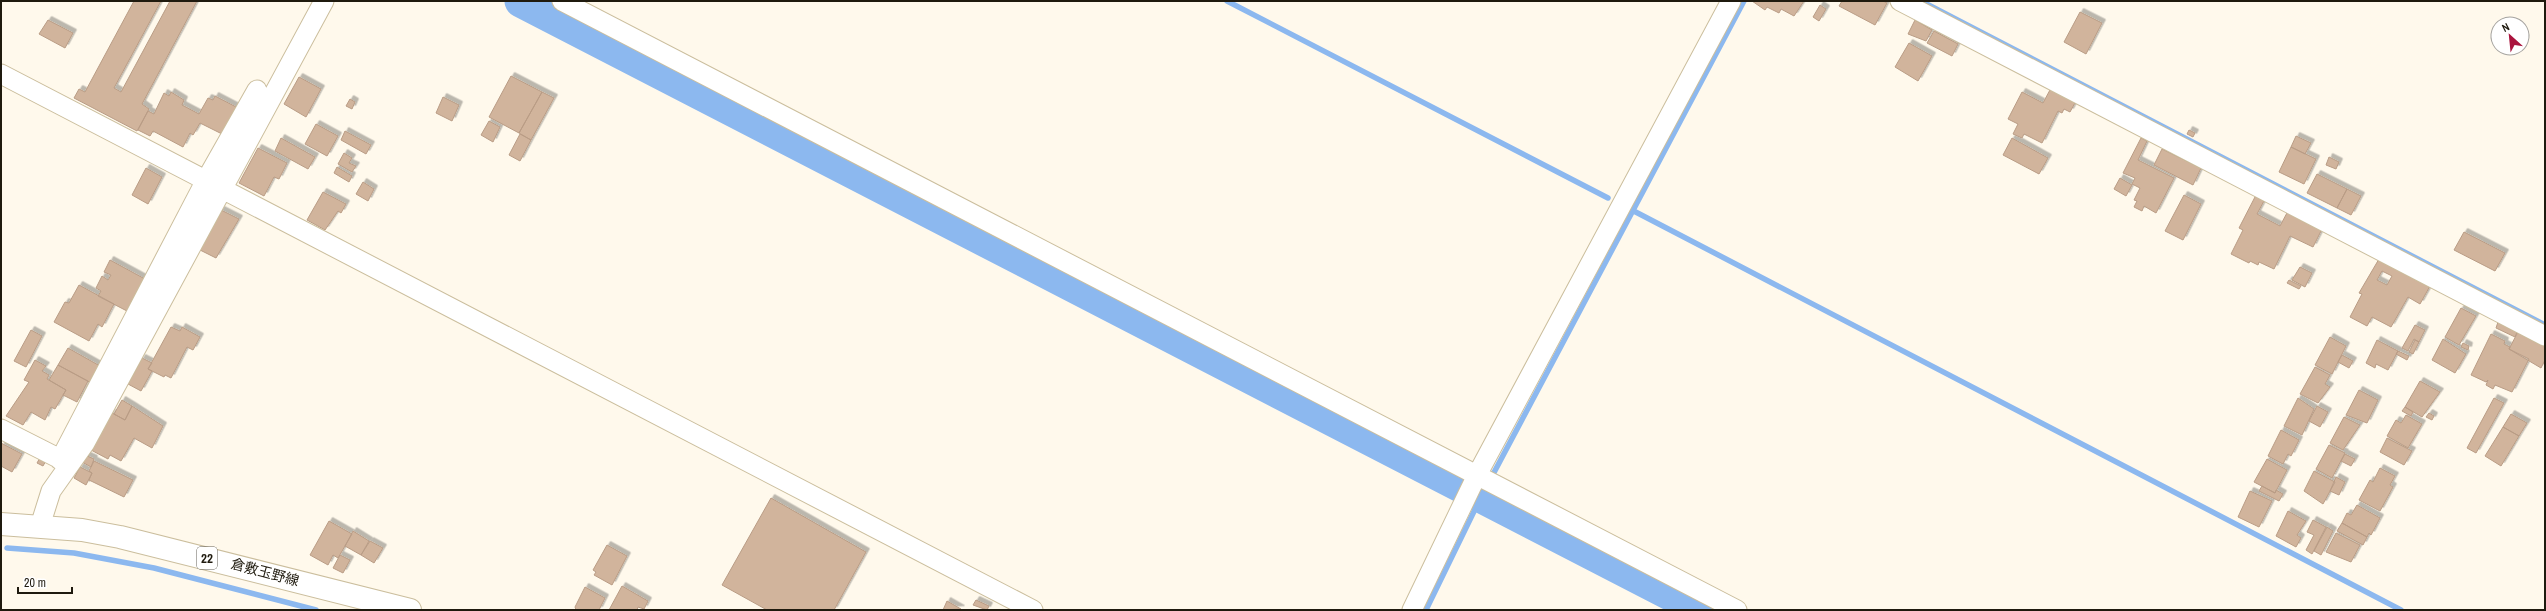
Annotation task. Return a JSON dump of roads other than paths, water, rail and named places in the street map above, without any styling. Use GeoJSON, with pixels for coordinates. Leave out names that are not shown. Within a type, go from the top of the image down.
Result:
{"type":"FeatureCollection","features":[{"type":"Feature","properties":{"kind":"main road","name":"倉敷玉野線"},"geometry":{"type":"LineString","coordinates":[[1,524],[82,530],[156,545],[410,610]]}},
{"type":"Feature","properties":{"kind":"street"},"geometry":{"type":"LineString","coordinates":[[40,526],[50,491],[65,462],[85,443],[214,184],[249,121],[324,1]]}},
{"type":"Feature","properties":{"kind":"street"},"geometry":{"type":"LineString","coordinates":[[562,1],[1482,480],[1737,610]]}},
{"type":"Feature","properties":{"kind":"street"},"geometry":{"type":"LineString","coordinates":[[1412,610],[1464,502],[1482,480],[1731,1]]}},
{"type":"Feature","properties":{"kind":"street"},"geometry":{"type":"LineString","coordinates":[[1900,1],[2545,336]]}},
{"type":"Feature","properties":{"kind":"street"},"geometry":{"type":"LineString","coordinates":[[1,74],[1033,610]]}},
{"type":"Feature","properties":{"kind":"street"},"geometry":{"type":"LineString","coordinates":[[249,121],[257,90]]}},
{"type":"Feature","properties":{"kind":"street"},"geometry":{"type":"LineString","coordinates":[[1,429],[65,462]]}},
{"type":"Feature","properties":{"kind":"waterway"},"geometry":{"type":"LineString","coordinates":[[521,1],[1701,610]]}},
{"type":"Feature","properties":{"kind":"waterway"},"geometry":{"type":"LineString","coordinates":[[1227,1],[1608,198]]}},
{"type":"Feature","properties":{"kind":"waterway"},"geometry":{"type":"LineString","coordinates":[[1426,610],[1481,497],[1744,1]]}},
{"type":"Feature","properties":{"kind":"waterway"},"geometry":{"type":"LineString","coordinates":[[1921,1],[2545,325]]}},
{"type":"Feature","properties":{"kind":"waterway"},"geometry":{"type":"LineString","coordinates":[[1628,208],[2401,610]]}},
{"type":"Feature","properties":{"kind":"waterway"},"geometry":{"type":"LineString","coordinates":[[7,548],[74,553],[154,568],[316,610]]}}]}
